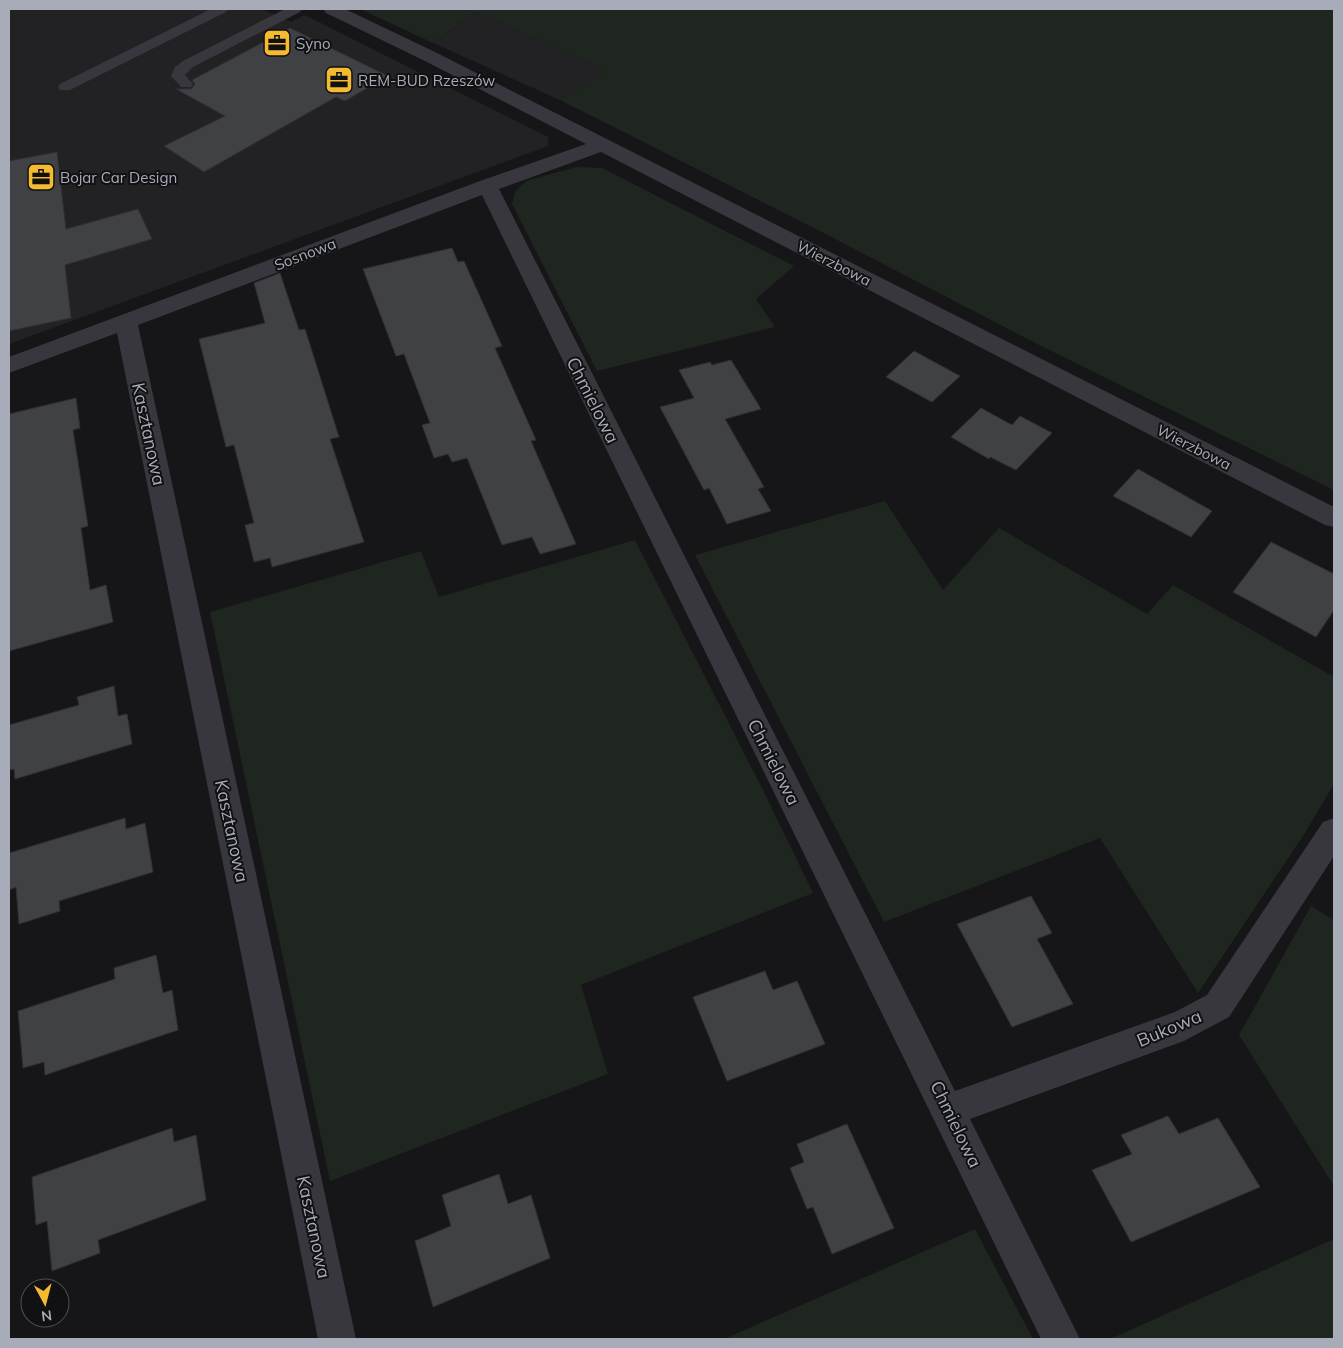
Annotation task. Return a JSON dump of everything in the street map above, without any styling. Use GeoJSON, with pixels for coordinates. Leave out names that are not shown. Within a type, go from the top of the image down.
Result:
{"type":"FeatureCollection","features":[{"type":"Feature","properties":{"kind":"street","name":"Wierzbowa"},"geometry":{"type":"LineString","coordinates":[[332,9],[1334,518]]}},
{"type":"Feature","properties":{"kind":"street","name":"Sosnowa"},"geometry":{"type":"LineString","coordinates":[[9,365],[487,185],[602,145]]}},
{"type":"Feature","properties":{"kind":"street","name":"Chmielowa"},"geometry":{"type":"LineString","coordinates":[[487,185],[575,365],[949,1110],[1061,1339]]}},
{"type":"Feature","properties":{"kind":"street","name":"Kasztanowa"},"geometry":{"type":"LineString","coordinates":[[126,322],[337,1339]]}},
{"type":"Feature","properties":{"kind":"street","name":"Bukowa"},"geometry":{"type":"LineString","coordinates":[[949,1110],[1184,1025],[1218,1006],[1334,832]]}},
{"type":"Feature","properties":{"kind":"lane"},"geometry":{"type":"LineString","coordinates":[[65,87],[221,9]]}},
{"type":"Feature","properties":{"kind":"lane"},"geometry":{"type":"LineString","coordinates":[[186,84],[178,76],[180,70],[188,64],[295,9]]}},
{"type":"Feature","properties":{"kind":"shaded area"},"geometry":{"type":"Polygon","coordinates":[[[9,9],[262,9],[291,22],[305,15],[548,137],[548,146],[9,344],[9,9]]]}},
{"type":"Feature","properties":{"kind":"shaded area"},"geometry":{"type":"Polygon","coordinates":[[[360,9],[1334,9],[1334,490],[1043,347],[812,227],[560,100],[606,70],[475,12],[433,43],[360,9]]]}},
{"type":"Feature","properties":{"kind":"shaded area"},"geometry":{"type":"Polygon","coordinates":[[[475,12],[607,70],[560,100],[433,43],[475,12]]]}},
{"type":"Feature","properties":{"kind":"shaded area"},"geometry":{"type":"Polygon","coordinates":[[[576,167],[602,168],[794,266],[756,299],[775,327],[597,371],[512,204],[515,192],[526,181],[576,167]]]}},
{"type":"Feature","properties":{"kind":"shaded area"},"geometry":{"type":"Polygon","coordinates":[[[885,501],[943,590],[999,528],[1147,614],[1173,585],[1334,677],[1334,784],[1303,836],[1198,993],[1100,838],[884,922],[695,555],[885,501]]]}},
{"type":"Feature","properties":{"kind":"shaded area"},"geometry":{"type":"Polygon","coordinates":[[[635,540],[762,788],[813,893],[581,985],[608,1074],[330,1181],[210,612],[421,551],[439,597],[635,540]]]}},
{"type":"Feature","properties":{"kind":"shaded area"},"geometry":{"type":"Polygon","coordinates":[[[1311,906],[1334,920],[1334,1186],[1239,1035],[1311,906]]]}},
{"type":"Feature","properties":{"kind":"shaded area"},"geometry":{"type":"Polygon","coordinates":[[[975,1229],[1033,1339],[724,1339],[975,1229]]]}},
{"type":"Feature","properties":{"kind":"shaded area"},"geometry":{"type":"Polygon","coordinates":[[[1334,1239],[1334,1339],[1110,1339],[1334,1239]]]}},
{"type":"Feature","properties":{"kind":"building"},"geometry":{"type":"Polygon","coordinates":[[[290,28],[388,76],[345,101],[336,97],[204,172],[164,146],[225,116],[176,89],[191,89],[195,84],[192,80],[290,28]]]}},
{"type":"Feature","properties":{"kind":"building"},"geometry":{"type":"Polygon","coordinates":[[[57,152],[66,229],[138,209],[152,239],[65,265],[71,318],[9,331],[9,161],[57,152]]]}},
{"type":"Feature","properties":{"kind":"building"},"geometry":{"type":"Polygon","coordinates":[[[452,248],[458,262],[464,261],[502,346],[495,348],[536,440],[531,441],[576,544],[540,554],[532,537],[502,545],[467,458],[452,462],[448,454],[434,458],[422,425],[430,423],[404,354],[396,356],[363,269],[452,248]]]}},
{"type":"Feature","properties":{"kind":"building"},"geometry":{"type":"Polygon","coordinates":[[[280,273],[299,330],[305,329],[339,437],[330,439],[364,542],[272,567],[270,558],[254,562],[245,525],[254,523],[234,445],[226,447],[199,339],[265,323],[254,283],[280,273]]]}},
{"type":"Feature","properties":{"kind":"building"},"geometry":{"type":"Polygon","coordinates":[[[914,351],[960,376],[932,402],[886,377],[914,351]]]}},
{"type":"Feature","properties":{"kind":"building"},"geometry":{"type":"Polygon","coordinates":[[[731,360],[761,409],[725,419],[764,487],[758,489],[771,511],[727,524],[709,488],[704,490],[660,407],[694,398],[679,370],[710,362],[712,365],[731,360]]]}},
{"type":"Feature","properties":{"kind":"building"},"geometry":{"type":"Polygon","coordinates":[[[76,398],[80,428],[73,430],[88,526],[81,528],[90,590],[106,585],[113,622],[9,651],[9,414],[76,398]]]}},
{"type":"Feature","properties":{"kind":"building"},"geometry":{"type":"Polygon","coordinates":[[[981,408],[1012,425],[1020,416],[1052,433],[1016,470],[990,457],[989,459],[951,437],[981,408]]]}},
{"type":"Feature","properties":{"kind":"building"},"geometry":{"type":"Polygon","coordinates":[[[1138,469],[1212,511],[1191,537],[1113,496],[1138,469]]]}},
{"type":"Feature","properties":{"kind":"building"},"geometry":{"type":"Polygon","coordinates":[[[1271,542],[1334,574],[1334,610],[1316,637],[1233,592],[1271,542]]]}},
{"type":"Feature","properties":{"kind":"building"},"geometry":{"type":"Polygon","coordinates":[[[114,686],[118,716],[127,714],[132,744],[15,779],[14,769],[9,770],[9,725],[79,705],[77,697],[114,686]]]}},
{"type":"Feature","properties":{"kind":"building"},"geometry":{"type":"Polygon","coordinates":[[[125,818],[126,829],[145,823],[153,872],[59,901],[60,911],[19,924],[16,887],[9,890],[9,853],[125,818]]]}},
{"type":"Feature","properties":{"kind":"building"},"geometry":{"type":"Polygon","coordinates":[[[1031,896],[1052,933],[1037,939],[1073,1004],[1012,1027],[957,924],[1031,896]]]}},
{"type":"Feature","properties":{"kind":"building"},"geometry":{"type":"Polygon","coordinates":[[[156,955],[163,993],[172,990],[178,1030],[45,1075],[44,1062],[23,1068],[18,1011],[115,979],[114,968],[156,955]]]}},
{"type":"Feature","properties":{"kind":"building"},"geometry":{"type":"Polygon","coordinates":[[[765,971],[773,990],[797,981],[825,1044],[727,1081],[693,997],[765,971]]]}},
{"type":"Feature","properties":{"kind":"building"},"geometry":{"type":"Polygon","coordinates":[[[1168,1116],[1179,1134],[1218,1118],[1260,1187],[1131,1242],[1092,1170],[1132,1154],[1121,1135],[1168,1116]]]}},
{"type":"Feature","properties":{"kind":"building"},"geometry":{"type":"Polygon","coordinates":[[[847,1124],[894,1228],[832,1254],[813,1207],[807,1209],[790,1168],[804,1162],[797,1144],[847,1124]]]}},
{"type":"Feature","properties":{"kind":"building"},"geometry":{"type":"Polygon","coordinates":[[[172,1128],[174,1142],[196,1135],[206,1200],[98,1240],[100,1253],[52,1271],[47,1221],[36,1225],[32,1177],[172,1128]]]}},
{"type":"Feature","properties":{"kind":"building"},"geometry":{"type":"Polygon","coordinates":[[[499,1174],[508,1204],[531,1195],[550,1258],[433,1307],[415,1241],[451,1226],[442,1195],[499,1174]]]}},
{"type":"Feature","properties":{"kind":"place","name":"Syno"},"geometry":{"type":"Point","coordinates":[277,43]}},
{"type":"Feature","properties":{"kind":"place","name":"REM-BUD Rzeszów"},"geometry":{"type":"Point","coordinates":[339,80]}},
{"type":"Feature","properties":{"kind":"place","name":"Bojar Car Design"},"geometry":{"type":"Point","coordinates":[41,177]}}]}
